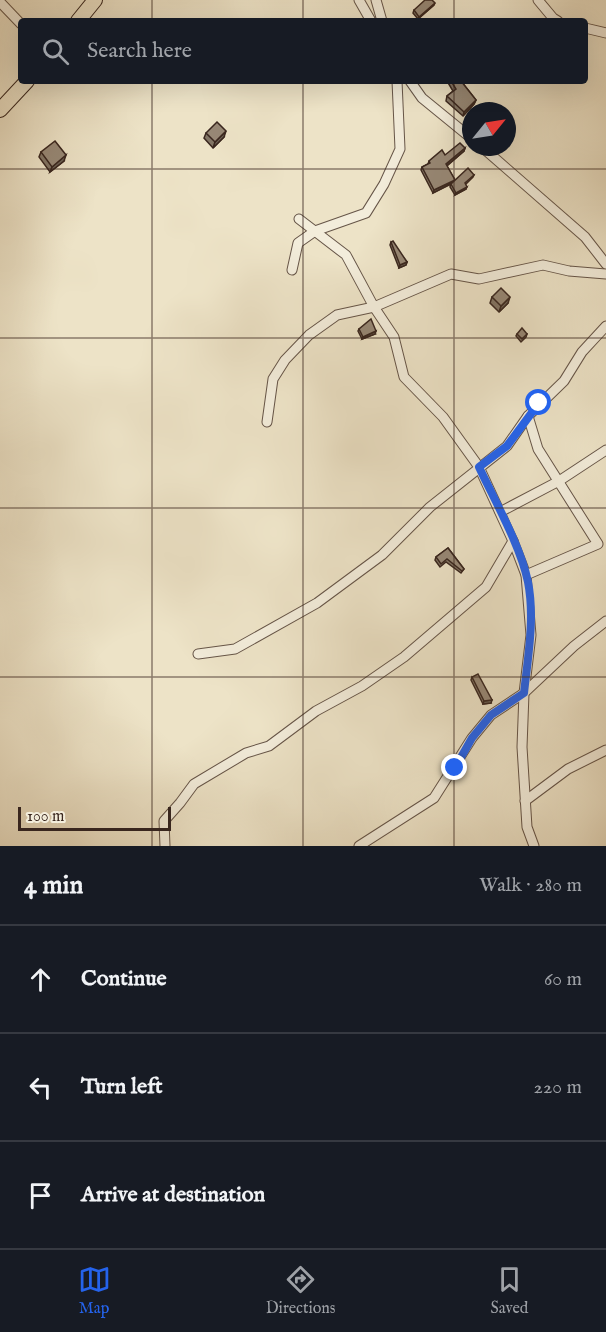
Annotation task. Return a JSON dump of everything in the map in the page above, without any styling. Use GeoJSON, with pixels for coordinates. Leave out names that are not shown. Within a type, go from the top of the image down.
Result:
{"type":"FeatureCollection","features":[{"type":"Feature","properties":{"kind":"main road"},"geometry":{"type":"LineString","coordinates":[[80,18],[95,0]]}},
{"type":"Feature","properties":{"kind":"main road"},"geometry":{"type":"LineString","coordinates":[[0,110],[24,84]]}},
{"type":"Feature","properties":{"kind":"street"},"geometry":{"type":"LineString","coordinates":[[358,0],[369,18]]}},
{"type":"Feature","properties":{"kind":"street"},"geometry":{"type":"LineString","coordinates":[[376,0],[381,18]]}},
{"type":"Feature","properties":{"kind":"street"},"geometry":{"type":"LineString","coordinates":[[538,0],[553,18]]}},
{"type":"Feature","properties":{"kind":"street"},"geometry":{"type":"LineString","coordinates":[[0,2],[18,21]]}},
{"type":"Feature","properties":{"kind":"street"},"geometry":{"type":"LineString","coordinates":[[588,29],[606,33]]}},
{"type":"Feature","properties":{"kind":"street"},"geometry":{"type":"LineString","coordinates":[[292,270],[298,243],[315,231],[366,213],[384,184],[400,149],[398,84]]}},
{"type":"Feature","properties":{"kind":"street"},"geometry":{"type":"LineString","coordinates":[[412,84],[422,98],[462,131]]}},
{"type":"Feature","properties":{"kind":"street"},"geometry":{"type":"LineString","coordinates":[[492,156],[585,237],[606,264]]}},
{"type":"Feature","properties":{"kind":"street"},"geometry":{"type":"LineString","coordinates":[[299,219],[346,255],[374,307],[394,337],[404,377],[443,417],[479,467],[526,575],[531,635],[524,693],[522,747],[527,826],[534,846]]}},
{"type":"Feature","properties":{"kind":"street"},"geometry":{"type":"LineString","coordinates":[[267,422],[273,379],[285,360],[309,335],[337,315],[374,307],[451,274],[479,279],[543,266],[569,272],[606,274]]}},
{"type":"Feature","properties":{"kind":"street"},"geometry":{"type":"LineString","coordinates":[[198,654],[236,649],[317,603],[382,555],[430,507],[507,446],[528,416],[564,381],[582,352],[606,326]]}},
{"type":"Feature","properties":{"kind":"street"},"geometry":{"type":"LineString","coordinates":[[526,575],[598,544],[538,449],[528,416]]}},
{"type":"Feature","properties":{"kind":"street"},"geometry":{"type":"LineString","coordinates":[[500,512],[559,481],[606,450]]}},
{"type":"Feature","properties":{"kind":"street"},"geometry":{"type":"LineString","coordinates":[[165,846],[164,821],[194,784],[246,753],[269,746],[316,711],[362,686],[404,657],[486,587],[513,541]]}},
{"type":"Feature","properties":{"kind":"street"},"geometry":{"type":"LineString","coordinates":[[359,846],[434,798],[472,738],[491,715],[524,693],[574,646],[606,621]]}},
{"type":"Feature","properties":{"kind":"street"},"geometry":{"type":"LineString","coordinates":[[525,801],[568,769],[606,750]]}},
{"type":"Feature","properties":{"kind":"building"},"geometry":{"type":"Polygon","coordinates":[[[425,0],[432,0],[435,3],[419,17],[414,10],[425,0]]]}},
{"type":"Feature","properties":{"kind":"building"},"geometry":{"type":"Polygon","coordinates":[[[453,84],[463,84],[476,100],[462,102],[462,110],[447,96],[456,89],[453,84]]]}},
{"type":"Feature","properties":{"kind":"building"},"geometry":{"type":"Polygon","coordinates":[[[217,122],[226,131],[215,142],[206,133],[217,122]]]}},
{"type":"Feature","properties":{"kind":"building"},"geometry":{"type":"Polygon","coordinates":[[[55,141],[66,155],[52,167],[41,152],[55,141]]]}},
{"type":"Feature","properties":{"kind":"building"},"geometry":{"type":"Polygon","coordinates":[[[460,143],[462,145],[462,151],[446,164],[455,180],[434,190],[422,167],[430,163],[429,161],[442,150],[445,155],[460,143]]]}},
{"type":"Feature","properties":{"kind":"building"},"geometry":{"type":"Polygon","coordinates":[[[468,168],[474,175],[465,183],[467,187],[456,193],[451,184],[468,168]]]}},
{"type":"Feature","properties":{"kind":"building"},"geometry":{"type":"Polygon","coordinates":[[[393,241],[407,262],[400,265],[391,242],[393,241]]]}},
{"type":"Feature","properties":{"kind":"building"},"geometry":{"type":"Polygon","coordinates":[[[501,288],[510,297],[501,306],[492,297],[501,288]]]}},
{"type":"Feature","properties":{"kind":"building"},"geometry":{"type":"Polygon","coordinates":[[[371,319],[376,331],[363,337],[359,329],[371,319]]]}},
{"type":"Feature","properties":{"kind":"building"},"geometry":{"type":"Polygon","coordinates":[[[522,328],[527,334],[522,339],[517,334],[522,328]]]}},
{"type":"Feature","properties":{"kind":"building"},"geometry":{"type":"Polygon","coordinates":[[[448,548],[464,569],[462,571],[447,559],[441,564],[436,557],[448,548]]]}},
{"type":"Feature","properties":{"kind":"building"},"geometry":{"type":"Polygon","coordinates":[[[478,674],[492,700],[484,701],[472,677],[478,674]]]}},
{"type":"Feature","properties":{"kind":"route"},"geometry":{"type":"LineString","coordinates":[[455,768],[472,738],[491,715],[524,693],[531,635],[528,584],[513,541],[479,467],[507,446],[539,403]]}}]}
